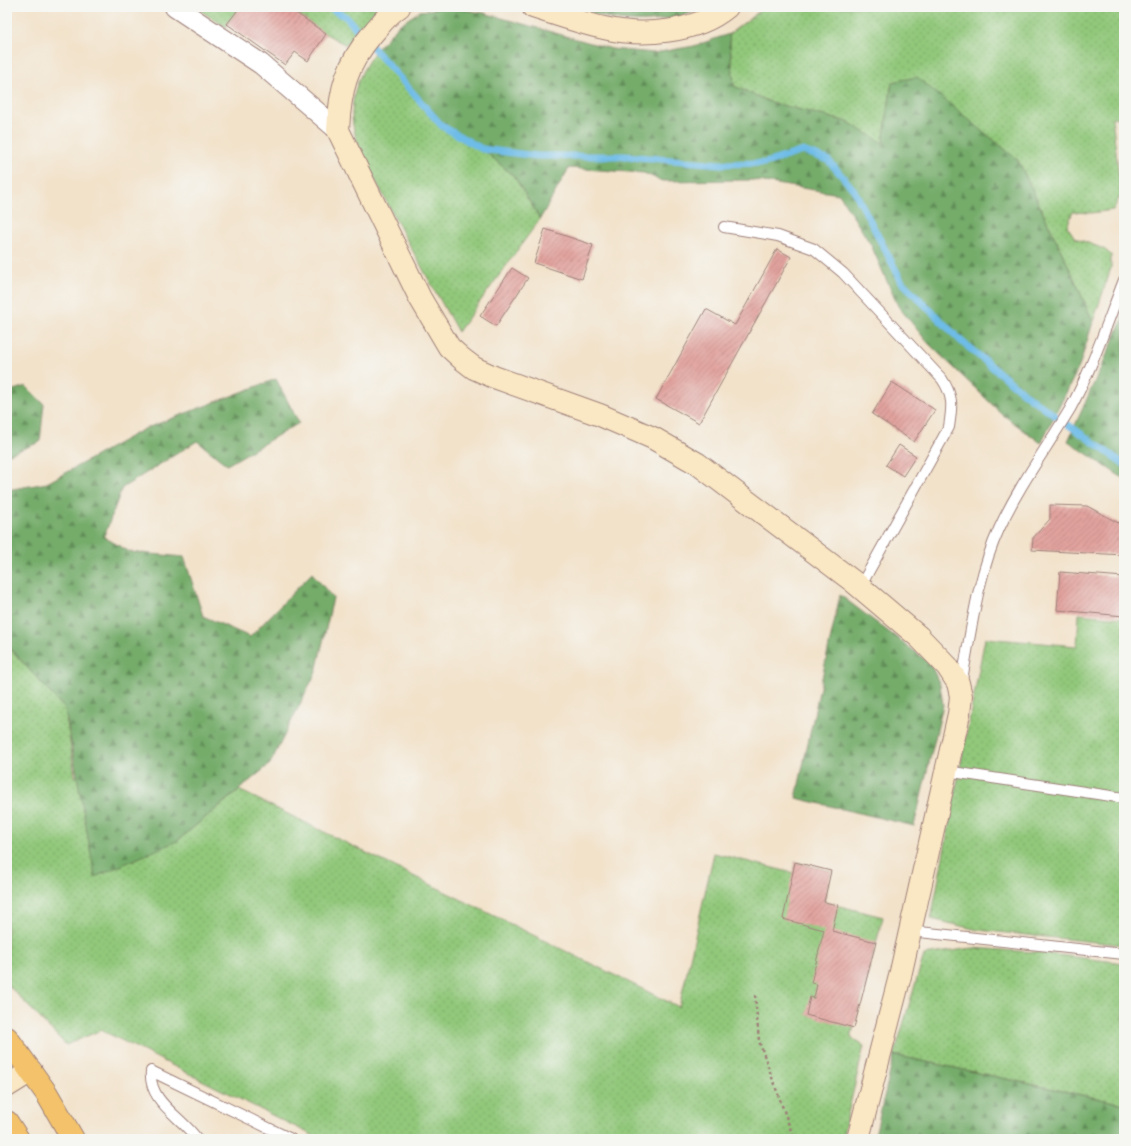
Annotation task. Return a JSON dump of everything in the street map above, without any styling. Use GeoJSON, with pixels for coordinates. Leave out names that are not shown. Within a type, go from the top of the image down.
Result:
{"type":"FeatureCollection","features":[{"type":"Feature","properties":{"kind":"highway"},"geometry":{"type":"LineString","coordinates":[[7,1038],[47,1094],[73,1139]]}},
{"type":"Feature","properties":{"kind":"highway"},"geometry":{"type":"LineString","coordinates":[[7,1122],[18,1139]]}},
{"type":"Feature","properties":{"kind":"street"},"geometry":{"type":"LineString","coordinates":[[175,7],[261,64],[338,130],[420,298],[449,347],[461,358],[474,368],[494,378],[600,415],[653,438],[698,464],[860,587],[919,637],[947,666],[958,683],[960,691],[959,714],[910,931],[858,1139]]}},
{"type":"Feature","properties":{"kind":"street"},"geometry":{"type":"LineString","coordinates":[[533,7],[604,28],[653,32],[701,22],[727,7]]}},
{"type":"Feature","properties":{"kind":"street"},"geometry":{"type":"LineString","coordinates":[[338,130],[339,104],[343,83],[358,51],[394,10]]}},
{"type":"Feature","properties":{"kind":"street"},"geometry":{"type":"LineString","coordinates":[[7,1086],[31,1070]]}},
{"type":"Feature","properties":{"kind":"lane"},"geometry":{"type":"LineString","coordinates":[[724,227],[778,236],[814,249],[843,273],[942,379],[950,391],[952,407],[949,428],[860,587]]}},
{"type":"Feature","properties":{"kind":"lane"},"geometry":{"type":"LineString","coordinates":[[960,691],[981,584],[998,530],[1014,498],[1070,408],[1083,383],[1124,280]]}},
{"type":"Feature","properties":{"kind":"lane"},"geometry":{"type":"LineString","coordinates":[[946,771],[1124,798]]}},
{"type":"Feature","properties":{"kind":"lane"},"geometry":{"type":"LineString","coordinates":[[910,931],[1124,954]]}},
{"type":"Feature","properties":{"kind":"lane"},"geometry":{"type":"LineString","coordinates":[[197,1139],[159,1099],[153,1090],[150,1079],[151,1070],[291,1139]]}},
{"type":"Feature","properties":{"kind":"path"},"geometry":{"type":"LineString","coordinates":[[755,995],[759,1041],[794,1139]]}},
{"type":"Feature","properties":{"kind":"green space"},"geometry":{"type":"Polygon","coordinates":[[[195,7],[240,7],[227,24],[227,28],[195,7]]]}},
{"type":"Feature","properties":{"kind":"green space"},"geometry":{"type":"Polygon","coordinates":[[[288,7],[378,7],[346,45],[326,34],[288,7]]]}},
{"type":"Feature","properties":{"kind":"green space"},"geometry":{"type":"Polygon","coordinates":[[[448,7],[484,13],[612,49],[654,53],[694,46],[729,34],[734,86],[770,102],[848,122],[883,143],[892,82],[917,77],[1018,160],[1093,322],[1079,367],[1041,443],[1002,414],[928,343],[898,306],[871,245],[839,194],[752,180],[662,181],[644,173],[569,168],[540,219],[514,176],[482,149],[442,126],[376,50],[399,25],[420,11],[448,7]]]}},
{"type":"Feature","properties":{"kind":"green space"},"geometry":{"type":"Polygon","coordinates":[[[575,7],[705,7],[685,15],[664,20],[630,21],[598,15],[575,7]]]}},
{"type":"Feature","properties":{"kind":"green space"},"geometry":{"type":"Polygon","coordinates":[[[765,7],[1124,7],[1124,119],[1112,117],[1121,195],[1113,210],[1091,213],[1073,212],[1067,226],[1075,238],[1104,249],[1111,255],[1111,268],[1093,322],[1018,160],[892,82],[883,144],[848,122],[770,102],[734,86],[729,34],[765,7]]]}},
{"type":"Feature","properties":{"kind":"green space"},"geometry":{"type":"Polygon","coordinates":[[[376,50],[442,126],[482,149],[514,176],[540,219],[458,332],[385,199],[363,156],[354,131],[352,114],[356,87],[362,72],[376,50]]]}},
{"type":"Feature","properties":{"kind":"green space"},"geometry":{"type":"Polygon","coordinates":[[[1124,316],[1124,479],[1068,441],[1124,316]]]}},
{"type":"Feature","properties":{"kind":"green space"},"geometry":{"type":"Polygon","coordinates":[[[276,379],[299,423],[227,465],[197,441],[122,488],[104,537],[130,552],[184,557],[203,616],[250,637],[312,573],[333,598],[316,672],[270,764],[177,841],[95,877],[65,709],[7,645],[7,490],[47,483],[144,429],[276,379]]]}},
{"type":"Feature","properties":{"kind":"green space"},"geometry":{"type":"Polygon","coordinates":[[[26,386],[44,404],[40,442],[7,455],[7,392],[26,386]]]}},
{"type":"Feature","properties":{"kind":"green space"},"geometry":{"type":"Polygon","coordinates":[[[840,595],[930,663],[940,685],[943,705],[914,826],[796,798],[840,595]]]}},
{"type":"Feature","properties":{"kind":"green space"},"geometry":{"type":"Polygon","coordinates":[[[1079,614],[1124,618],[1124,945],[978,930],[931,919],[985,638],[1077,646],[1079,614]]]}},
{"type":"Feature","properties":{"kind":"green space"},"geometry":{"type":"Polygon","coordinates":[[[7,645],[65,709],[75,776],[177,841],[239,790],[679,1007],[714,853],[793,873],[795,862],[831,871],[824,902],[883,917],[851,1038],[864,1046],[842,1139],[320,1139],[101,1030],[66,1045],[7,984],[7,645]]]}},
{"type":"Feature","properties":{"kind":"green space"},"geometry":{"type":"Polygon","coordinates":[[[972,948],[1034,952],[1124,963],[1124,1104],[894,1055],[924,955],[972,948]]]}},
{"type":"Feature","properties":{"kind":"green space"},"geometry":{"type":"Polygon","coordinates":[[[894,1055],[1124,1104],[1124,1139],[874,1139],[894,1055]]]}},
{"type":"Feature","properties":{"kind":"building"},"geometry":{"type":"Polygon","coordinates":[[[240,7],[288,7],[326,34],[308,61],[295,52],[285,65],[227,24],[240,7]]]}},
{"type":"Feature","properties":{"kind":"building"},"geometry":{"type":"Polygon","coordinates":[[[545,229],[593,245],[582,279],[534,263],[545,229]]]}},
{"type":"Feature","properties":{"kind":"building"},"geometry":{"type":"Polygon","coordinates":[[[777,249],[791,257],[699,423],[656,399],[706,309],[735,325],[777,249]]]}},
{"type":"Feature","properties":{"kind":"building"},"geometry":{"type":"Polygon","coordinates":[[[512,268],[528,278],[496,326],[480,316],[512,268]]]}},
{"type":"Feature","properties":{"kind":"building"},"geometry":{"type":"Polygon","coordinates":[[[892,382],[935,410],[914,442],[872,414],[892,382]]]}},
{"type":"Feature","properties":{"kind":"building"},"geometry":{"type":"Polygon","coordinates":[[[899,445],[916,456],[903,476],[886,465],[899,445]]]}},
{"type":"Feature","properties":{"kind":"building"},"geometry":{"type":"Polygon","coordinates":[[[1050,505],[1087,506],[1124,526],[1124,555],[1032,550],[1033,538],[1050,519],[1050,505]]]}},
{"type":"Feature","properties":{"kind":"building"},"geometry":{"type":"Polygon","coordinates":[[[1060,572],[1124,577],[1124,616],[1057,610],[1060,572]]]}},
{"type":"Feature","properties":{"kind":"building"},"geometry":{"type":"Polygon","coordinates":[[[795,862],[831,871],[824,902],[838,905],[832,931],[876,942],[854,1028],[806,1015],[810,997],[814,998],[817,984],[811,983],[824,930],[783,919],[795,862]]]}},
{"type":"Feature","properties":{"kind":"waterway"},"geometry":{"type":"LineString","coordinates":[[328,7],[346,17],[442,126],[482,149],[537,156],[625,156],[720,164],[765,163],[803,151],[828,160],[854,190],[902,282],[961,341],[1026,395],[1124,464]]}}]}
